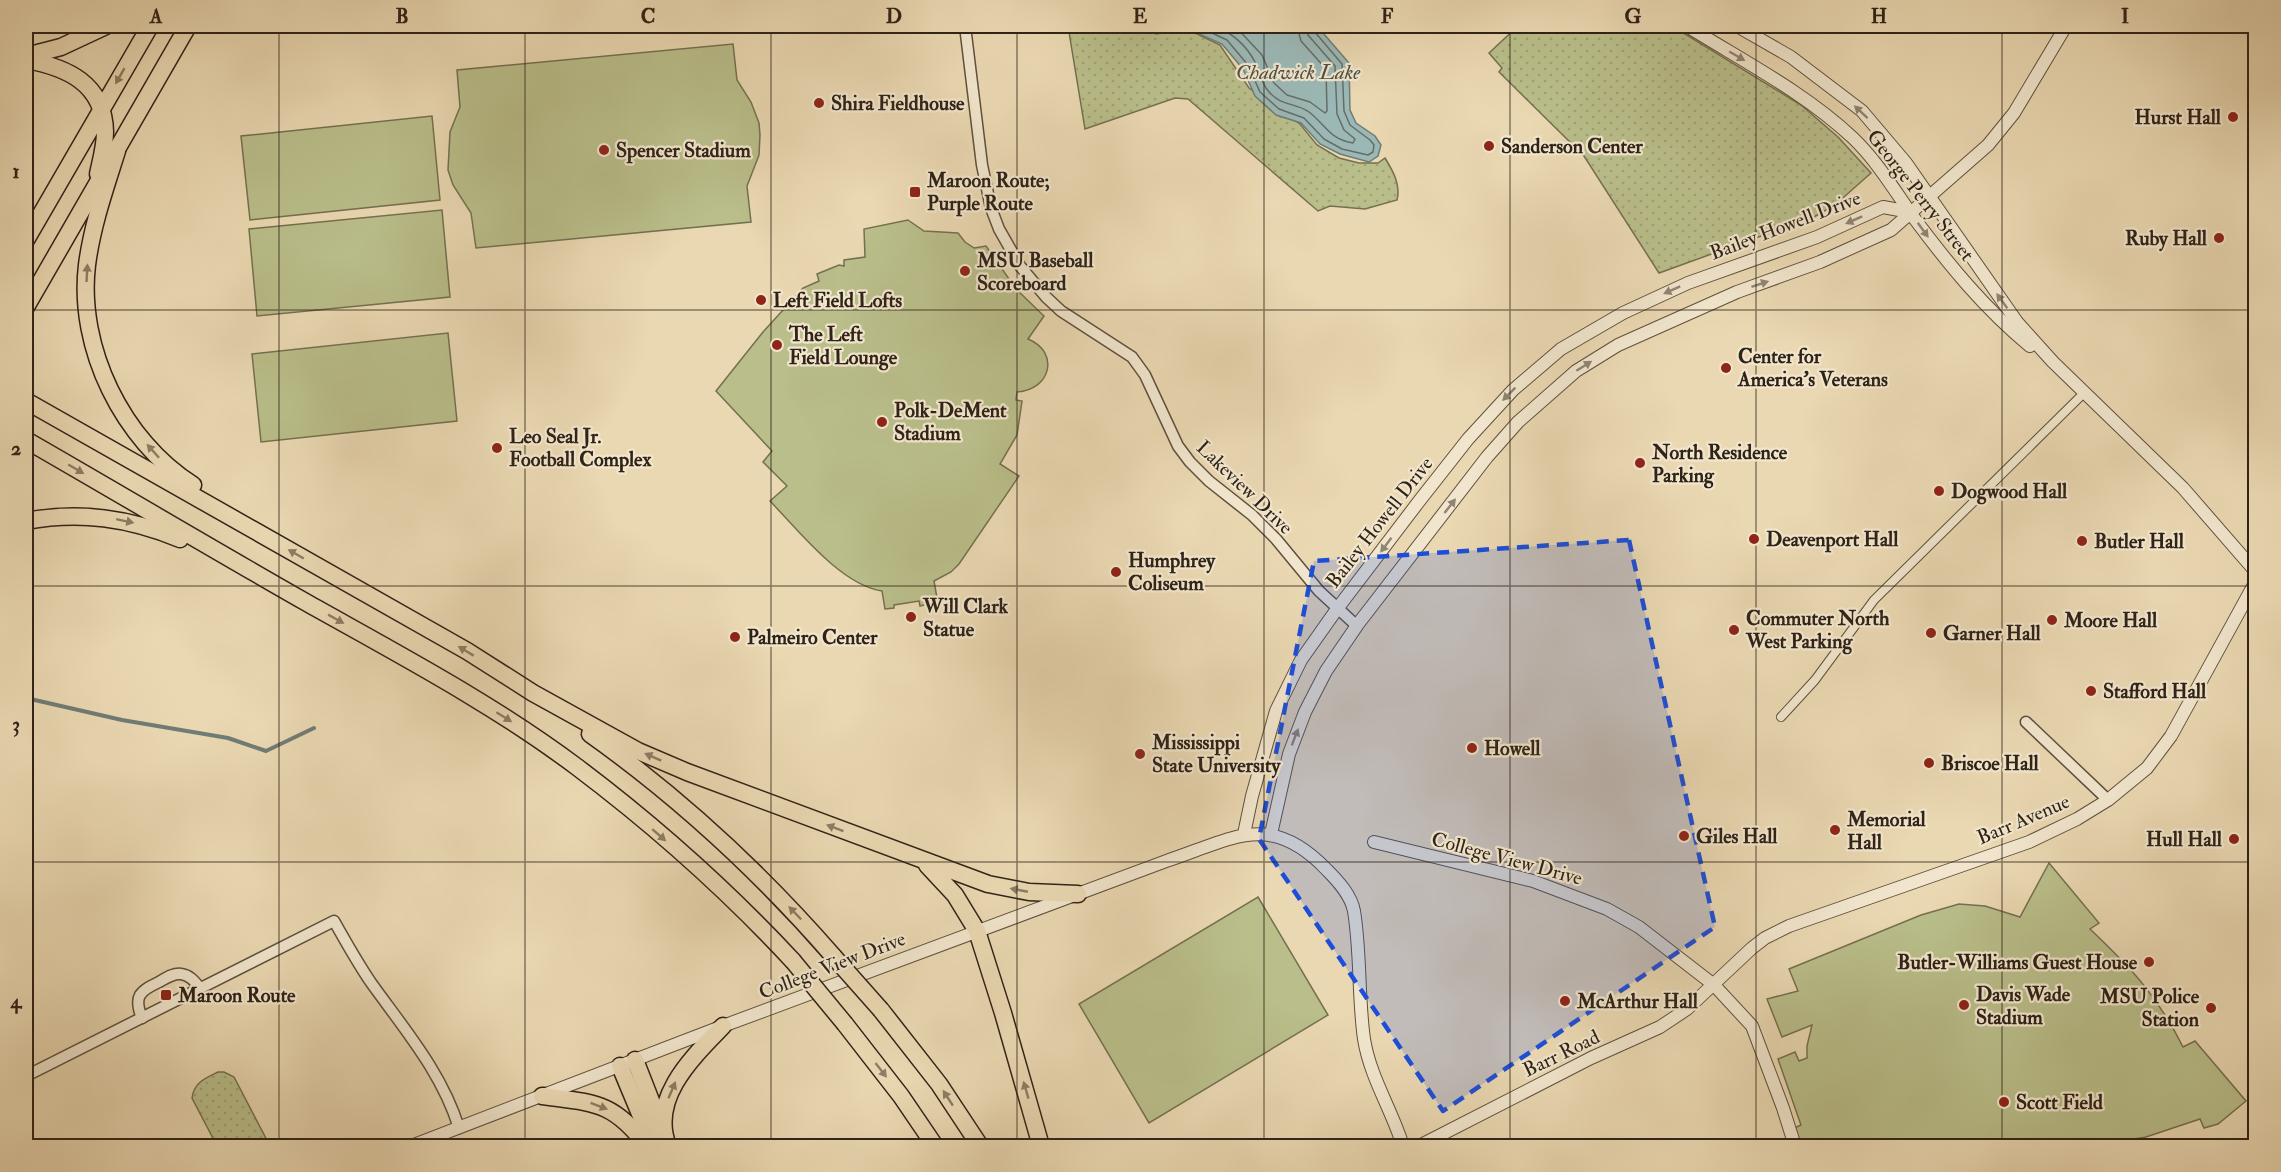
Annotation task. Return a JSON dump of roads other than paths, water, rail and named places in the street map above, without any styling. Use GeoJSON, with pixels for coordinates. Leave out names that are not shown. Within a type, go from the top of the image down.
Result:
{"type":"FeatureCollection","features":[{"type":"Feature","properties":{"kind":"main road"},"geometry":{"type":"LineString","coordinates":[[26,58],[62,48],[106,26]]}},
{"type":"Feature","properties":{"kind":"main road"},"geometry":{"type":"LineString","coordinates":[[26,240],[150,26]]}},
{"type":"Feature","properties":{"kind":"main road"},"geometry":{"type":"LineString","coordinates":[[26,307],[188,26]]}},
{"type":"Feature","properties":{"kind":"main road"},"geometry":{"type":"LineString","coordinates":[[26,58],[59,67],[74,75],[86,86],[100,110],[105,134],[96,186]]}},
{"type":"Feature","properties":{"kind":"main road"},"geometry":{"type":"LineString","coordinates":[[117,151],[96,215],[87,267],[86,294],[89,323],[107,383],[126,416],[150,449],[165,464],[235,511],[266,536]]}},
{"type":"Feature","properties":{"kind":"main road"},"geometry":{"type":"LineString","coordinates":[[26,401],[467,651],[533,693],[607,746],[687,810],[777,894],[880,1010],[939,1084],[980,1146]]}},
{"type":"Feature","properties":{"kind":"main road"},"geometry":{"type":"LineString","coordinates":[[26,440],[309,604],[414,662],[510,721],[577,767],[724,890],[793,961],[901,1096],[935,1146]]}},
{"type":"Feature","properties":{"kind":"main road"},"geometry":{"type":"LineString","coordinates":[[26,521],[77,516],[118,519],[149,527],[180,538],[309,604]]}},
{"type":"Feature","properties":{"kind":"main road"},"geometry":{"type":"LineString","coordinates":[[533,693],[638,751],[687,772],[919,860],[988,884],[1029,892],[1078,894]]}},
{"type":"Feature","properties":{"kind":"main road"},"geometry":{"type":"LineString","coordinates":[[919,860],[931,868],[955,895],[977,931],[1041,1146]]}},
{"type":"Feature","properties":{"kind":"main road"},"geometry":{"type":"LineString","coordinates":[[663,1144],[666,1107],[670,1091],[693,1057],[723,1026]]}},
{"type":"Feature","properties":{"kind":"main road"},"geometry":{"type":"LineString","coordinates":[[628,1063],[663,1144]]}},
{"type":"Feature","properties":{"kind":"main road"},"geometry":{"type":"LineString","coordinates":[[542,1096],[583,1100],[608,1108],[627,1123],[647,1146]]}},
{"type":"Feature","properties":{"kind":"main road"},"geometry":{"type":"LineString","coordinates":[[901,1096],[919,1146]]}},
{"type":"Feature","properties":{"kind":"street","name":"Lakeview Drive"},"geometry":{"type":"LineString","coordinates":[[965,26],[982,165],[991,208],[999,229],[1020,266],[1061,311],[1132,357],[1145,375],[1184,454],[1209,481],[1252,515],[1276,539],[1319,591],[1357,626]]}},
{"type":"Feature","properties":{"kind":"street","name":"George Perry Street"},"geometry":{"type":"LineString","coordinates":[[1687,26],[1763,71],[1853,138],[1882,171],[1942,255],[1975,295],[2014,332],[2053,362]]}},
{"type":"Feature","properties":{"kind":"street","name":"George Perry Street"},"geometry":{"type":"LineString","coordinates":[[1737,26],[1791,57],[1862,111],[1906,163],[1968,255],[2017,322],[2053,362],[2183,488],[2256,572]]}},
{"type":"Feature","properties":{"kind":"street"},"geometry":{"type":"LineString","coordinates":[[1403,1146],[1370,1064],[1364,1041],[1358,945],[1351,902],[1340,883],[1322,864],[1300,848],[1271,834],[1289,754],[1305,712],[1326,671],[1357,626],[1487,457],[1518,422],[1576,371],[1618,345],[1662,324],[1737,292],[1859,246],[1891,230],[1988,145],[2014,113],[2066,26]]}},
{"type":"Feature","properties":{"kind":"street","name":"Bailey Howell Drive"},"geometry":{"type":"LineString","coordinates":[[1244,834],[1254,788],[1276,711],[1301,660],[1337,609],[1468,438],[1513,390],[1561,350],[1623,313],[1688,283],[1817,237],[1883,207],[1910,212]]}},
{"type":"Feature","properties":{"kind":"street"},"geometry":{"type":"LineString","coordinates":[[1781,717],[1815,680],[1874,600],[2085,392]]}},
{"type":"Feature","properties":{"kind":"street","name":"Barr Avenue"},"geometry":{"type":"LineString","coordinates":[[1714,985],[1752,948],[1765,938],[1789,926],[2029,842],[2078,819],[2108,800],[2147,768],[2171,736],[2256,581]]}},
{"type":"Feature","properties":{"kind":"street"},"geometry":{"type":"LineString","coordinates":[[2025,722],[2108,800]]}},
{"type":"Feature","properties":{"kind":"street","name":"College View Drive"},"geometry":{"type":"LineString","coordinates":[[411,1146],[723,1026],[1078,894],[1244,834],[1271,834]]}},
{"type":"Feature","properties":{"kind":"street","name":"College View Drive"},"geometry":{"type":"LineString","coordinates":[[1374,842],[1533,881],[1597,905],[1639,927],[1714,985],[1752,1026],[1795,1146]]}},
{"type":"Feature","properties":{"kind":"street"},"geometry":{"type":"LineString","coordinates":[[26,1076],[334,921],[370,981],[428,1061],[453,1108],[459,1128]]}},
{"type":"Feature","properties":{"kind":"street"},"geometry":{"type":"LineString","coordinates":[[142,1018],[137,1005],[144,989],[173,975],[183,974],[192,979],[200,988]]}},
{"type":"Feature","properties":{"kind":"street","name":"Barr Road"},"geometry":{"type":"LineString","coordinates":[[1419,1146],[1591,1058],[1660,1027],[1687,1009],[1714,985]]}},
{"type":"Feature","properties":{"kind":"water","name":"Chadwick Lake"},"geometry":{"type":"Polygon","coordinates":[[[1142,26],[1317,26],[1349,63],[1350,110],[1356,123],[1375,136],[1381,145],[1378,156],[1369,162],[1340,154],[1320,144],[1301,123],[1276,115],[1255,96],[1243,69],[1222,44],[1186,28],[1155,33],[1142,26]]]}},
{"type":"Feature","properties":{"kind":"waterway"},"geometry":{"type":"LineString","coordinates":[[26,698],[122,720],[228,738],[266,751],[314,728]]}},
{"type":"Feature","properties":{"kind":"place","name":"Shira Fieldhouse"},"geometry":{"type":"Point","coordinates":[819,103]}},
{"type":"Feature","properties":{"kind":"place","name":"Hurst Hall"},"geometry":{"type":"Point","coordinates":[2233,117]}},
{"type":"Feature","properties":{"kind":"place","name":"Sanderson Center"},"geometry":{"type":"Point","coordinates":[1489,146]}},
{"type":"Feature","properties":{"kind":"place","name":"Spencer Stadium"},"geometry":{"type":"Point","coordinates":[604,150]}},
{"type":"Feature","properties":{"kind":"place","name":"Maroon Route; Purple Route"},"geometry":{"type":"Point","coordinates":[915,192]}},
{"type":"Feature","properties":{"kind":"place","name":"Ruby Hall"},"geometry":{"type":"Point","coordinates":[2219,238]}},
{"type":"Feature","properties":{"kind":"place","name":"MSU Baseball Scoreboard"},"geometry":{"type":"Point","coordinates":[965,271]}},
{"type":"Feature","properties":{"kind":"place","name":"Left Field Lofts"},"geometry":{"type":"Point","coordinates":[761,300]}},
{"type":"Feature","properties":{"kind":"place","name":"The Left Field Lounge"},"geometry":{"type":"Point","coordinates":[777,345]}},
{"type":"Feature","properties":{"kind":"place","name":"Center for America's Veterans"},"geometry":{"type":"Point","coordinates":[1726,368]}},
{"type":"Feature","properties":{"kind":"place","name":"Polk-DeMent Stadium"},"geometry":{"type":"Point","coordinates":[882,422]}},
{"type":"Feature","properties":{"kind":"place","name":"Leo Seal Jr. Football Complex"},"geometry":{"type":"Point","coordinates":[497,448]}},
{"type":"Feature","properties":{"kind":"place","name":"North Residence Parking"},"geometry":{"type":"Point","coordinates":[1640,463]}},
{"type":"Feature","properties":{"kind":"place","name":"Dogwood Hall"},"geometry":{"type":"Point","coordinates":[1939,491]}},
{"type":"Feature","properties":{"kind":"place","name":"Deavenport Hall"},"geometry":{"type":"Point","coordinates":[1754,539]}},
{"type":"Feature","properties":{"kind":"place","name":"Butler Hall"},"geometry":{"type":"Point","coordinates":[2082,541]}},
{"type":"Feature","properties":{"kind":"place","name":"Humphrey Coliseum"},"geometry":{"type":"Point","coordinates":[1116,572]}},
{"type":"Feature","properties":{"kind":"place","name":"Will Clark Statue"},"geometry":{"type":"Point","coordinates":[911,617]}},
{"type":"Feature","properties":{"kind":"place","name":"Moore Hall"},"geometry":{"type":"Point","coordinates":[2052,620]}},
{"type":"Feature","properties":{"kind":"place","name":"Commuter North West Parking"},"geometry":{"type":"Point","coordinates":[1734,630]}},
{"type":"Feature","properties":{"kind":"place","name":"Garner Hall"},"geometry":{"type":"Point","coordinates":[1931,633]}},
{"type":"Feature","properties":{"kind":"place","name":"Palmeiro Center"},"geometry":{"type":"Point","coordinates":[735,637]}},
{"type":"Feature","properties":{"kind":"place","name":"Stafford Hall"},"geometry":{"type":"Point","coordinates":[2091,691]}},
{"type":"Feature","properties":{"kind":"place","name":"Howell"},"geometry":{"type":"Point","coordinates":[1472,748]}},
{"type":"Feature","properties":{"kind":"place","name":"Mississippi State University"},"geometry":{"type":"Point","coordinates":[1140,754]}},
{"type":"Feature","properties":{"kind":"place","name":"Briscoe Hall"},"geometry":{"type":"Point","coordinates":[1929,763]}},
{"type":"Feature","properties":{"kind":"place","name":"Memorial Hall"},"geometry":{"type":"Point","coordinates":[1835,830]}},
{"type":"Feature","properties":{"kind":"place","name":"Giles Hall"},"geometry":{"type":"Point","coordinates":[1684,836]}},
{"type":"Feature","properties":{"kind":"place","name":"Hull Hall"},"geometry":{"type":"Point","coordinates":[2234,839]}},
{"type":"Feature","properties":{"kind":"place","name":"Butler-Williams Guest House"},"geometry":{"type":"Point","coordinates":[2149,962]}},
{"type":"Feature","properties":{"kind":"place","name":"Maroon Route"},"geometry":{"type":"Point","coordinates":[166,995]}},
{"type":"Feature","properties":{"kind":"place","name":"McArthur Hall"},"geometry":{"type":"Point","coordinates":[1565,1001]}},
{"type":"Feature","properties":{"kind":"place","name":"Davis Wade Stadium"},"geometry":{"type":"Point","coordinates":[1964,1005]}},
{"type":"Feature","properties":{"kind":"place","name":"MSU Police Station"},"geometry":{"type":"Point","coordinates":[2211,1008]}},
{"type":"Feature","properties":{"kind":"place","name":"Scott Field"},"geometry":{"type":"Point","coordinates":[2004,1102]}}]}
